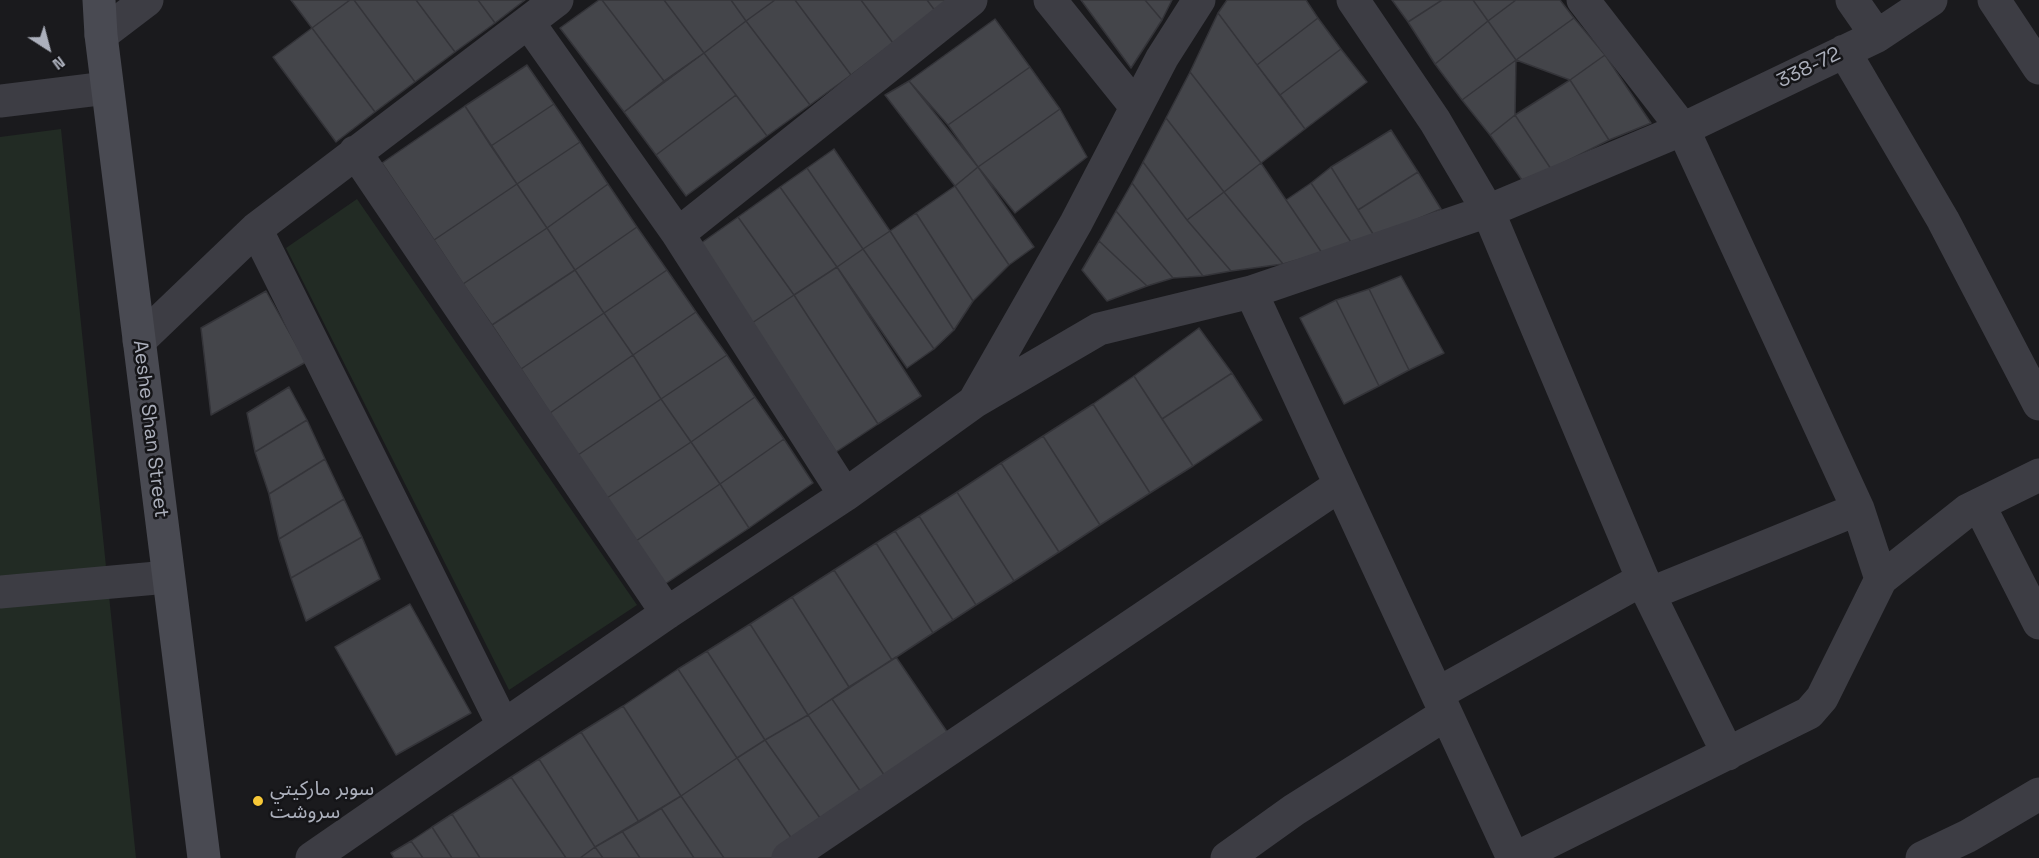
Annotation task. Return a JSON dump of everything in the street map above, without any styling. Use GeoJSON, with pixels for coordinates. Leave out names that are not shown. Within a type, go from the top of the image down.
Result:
{"type":"FeatureCollection","features":[{"type":"Feature","properties":{"kind":"street","name":"Aeshe Shan Street"},"geometry":{"type":"LineString","coordinates":[[99,0],[107,88],[204,858]]}},
{"type":"Feature","properties":{"kind":"street"},"geometry":{"type":"LineString","coordinates":[[101,35],[147,0]]}},
{"type":"Feature","properties":{"kind":"street"},"geometry":{"type":"LineString","coordinates":[[139,341],[256,229],[557,0]]}},
{"type":"Feature","properties":{"kind":"street"},"geometry":{"type":"LineString","coordinates":[[678,234],[971,0]]}},
{"type":"Feature","properties":{"kind":"street"},"geometry":{"type":"LineString","coordinates":[[1050,0],[1136,107]]}},
{"type":"Feature","properties":{"kind":"street"},"geometry":{"type":"LineString","coordinates":[[974,402],[1076,223],[1136,107],[1199,0]]}},
{"type":"Feature","properties":{"kind":"street"},"geometry":{"type":"LineString","coordinates":[[1353,0],[1435,122],[1488,211],[1646,586],[1728,754]]}},
{"type":"Feature","properties":{"kind":"street"},"geometry":{"type":"LineString","coordinates":[[1583,0],[1683,129],[1858,509],[1881,579]]}},
{"type":"Feature","properties":{"kind":"street"},"geometry":{"type":"LineString","coordinates":[[1852,0],[1876,36]]}},
{"type":"Feature","properties":{"kind":"street","name":"338-72"},"geometry":{"type":"LineString","coordinates":[[312,858],[667,612],[845,495],[974,402],[1099,329],[1251,292],[1488,211],[1683,129],[1876,36],[1931,0]]}},
{"type":"Feature","properties":{"kind":"street"},"geometry":{"type":"LineString","coordinates":[[1994,0],[2039,68]]}},
{"type":"Feature","properties":{"kind":"street"},"geometry":{"type":"LineString","coordinates":[[528,22],[678,234],[845,495]]}},
{"type":"Feature","properties":{"kind":"street"},"geometry":{"type":"LineString","coordinates":[[1844,51],[1943,220],[2039,404]]}},
{"type":"Feature","properties":{"kind":"street"},"geometry":{"type":"LineString","coordinates":[[0,101],[107,88]]}},
{"type":"Feature","properties":{"kind":"street"},"geometry":{"type":"LineString","coordinates":[[355,152],[667,612]]}},
{"type":"Feature","properties":{"kind":"street"},"geometry":{"type":"LineString","coordinates":[[256,229],[503,725]]}},
{"type":"Feature","properties":{"kind":"street"},"geometry":{"type":"LineString","coordinates":[[1251,292],[1515,858],[1809,713],[1822,698],[1881,579],[1978,505],[2039,476]]}},
{"type":"Feature","properties":{"kind":"street"},"geometry":{"type":"LineString","coordinates":[[788,858],[1340,485]]}},
{"type":"Feature","properties":{"kind":"street"},"geometry":{"type":"LineString","coordinates":[[1978,505],[2039,623]]}},
{"type":"Feature","properties":{"kind":"street"},"geometry":{"type":"LineString","coordinates":[[1227,858],[1442,704],[1646,586],[1858,509]]}},
{"type":"Feature","properties":{"kind":"street"},"geometry":{"type":"LineString","coordinates":[[0,592],[168,577]]}},
{"type":"Feature","properties":{"kind":"street"},"geometry":{"type":"LineString","coordinates":[[1922,858],[1968,836],[2039,794]]}},
{"type":"Feature","properties":{"kind":"shaded area"},"geometry":{"type":"Polygon","coordinates":[[[61,129],[136,858],[0,858],[0,137],[61,129]]]}},
{"type":"Feature","properties":{"kind":"shaded area"},"geometry":{"type":"Polygon","coordinates":[[[357,199],[637,605],[509,690],[286,248],[357,199]]]}},
{"type":"Feature","properties":{"kind":"building"},"geometry":{"type":"Polygon","coordinates":[[[291,0],[350,0],[312,28],[291,0]]]}},
{"type":"Feature","properties":{"kind":"building"},"geometry":{"type":"Polygon","coordinates":[[[350,0],[354,0],[415,82],[375,112],[312,28],[350,0]]]}},
{"type":"Feature","properties":{"kind":"building"},"geometry":{"type":"Polygon","coordinates":[[[354,0],[416,0],[455,52],[415,82],[354,0]]]}},
{"type":"Feature","properties":{"kind":"building"},"geometry":{"type":"Polygon","coordinates":[[[416,0],[478,0],[495,23],[455,52],[416,0]]]}},
{"type":"Feature","properties":{"kind":"building"},"geometry":{"type":"Polygon","coordinates":[[[478,0],[525,0],[495,23],[478,0]]]}},
{"type":"Feature","properties":{"kind":"building"},"geometry":{"type":"Polygon","coordinates":[[[602,0],[664,81],[624,112],[560,28],[602,0]]]}},
{"type":"Feature","properties":{"kind":"building"},"geometry":{"type":"Polygon","coordinates":[[[602,0],[664,0],[704,53],[664,81],[602,0]]]}},
{"type":"Feature","properties":{"kind":"building"},"geometry":{"type":"Polygon","coordinates":[[[664,0],[731,0],[746,21],[704,53],[664,0]]]}},
{"type":"Feature","properties":{"kind":"building"},"geometry":{"type":"Polygon","coordinates":[[[731,0],[775,0],[746,21],[731,0]]]}},
{"type":"Feature","properties":{"kind":"building"},"geometry":{"type":"Polygon","coordinates":[[[775,0],[795,0],[851,75],[810,105],[746,21],[775,0]]]}},
{"type":"Feature","properties":{"kind":"building"},"geometry":{"type":"Polygon","coordinates":[[[795,0],[861,0],[893,43],[851,75],[795,0]]]}},
{"type":"Feature","properties":{"kind":"building"},"geometry":{"type":"Polygon","coordinates":[[[861,0],[927,0],[936,12],[893,43],[861,0]]]}},
{"type":"Feature","properties":{"kind":"building"},"geometry":{"type":"Polygon","coordinates":[[[927,0],[953,0],[936,12],[927,0]]]}},
{"type":"Feature","properties":{"kind":"building"},"geometry":{"type":"Polygon","coordinates":[[[1081,0],[1145,0],[1162,20],[1131,68],[1081,0]]]}},
{"type":"Feature","properties":{"kind":"building"},"geometry":{"type":"Polygon","coordinates":[[[1145,0],[1172,0],[1162,20],[1145,0]]]}},
{"type":"Feature","properties":{"kind":"building"},"geometry":{"type":"Polygon","coordinates":[[[1227,0],[1306,0],[1318,18],[1257,65],[1218,13],[1227,0]]]}},
{"type":"Feature","properties":{"kind":"building"},"geometry":{"type":"Polygon","coordinates":[[[1392,0],[1442,0],[1408,22],[1392,0]]]}},
{"type":"Feature","properties":{"kind":"building"},"geometry":{"type":"Polygon","coordinates":[[[1442,0],[1473,0],[1488,21],[1435,64],[1408,22],[1442,0]]]}},
{"type":"Feature","properties":{"kind":"building"},"geometry":{"type":"Polygon","coordinates":[[[1473,0],[1516,0],[1488,21],[1473,0]]]}},
{"type":"Feature","properties":{"kind":"building"},"geometry":{"type":"Polygon","coordinates":[[[1516,0],[1560,0],[1574,18],[1516,60],[1488,21],[1516,0]]]}},
{"type":"Feature","properties":{"kind":"building"},"geometry":{"type":"Polygon","coordinates":[[[1218,13],[1305,129],[1261,163],[1190,72],[1218,13]]]}},
{"type":"Feature","properties":{"kind":"building"},"geometry":{"type":"Polygon","coordinates":[[[1318,18],[1341,49],[1280,95],[1257,65],[1318,18]]]}},
{"type":"Feature","properties":{"kind":"building"},"geometry":{"type":"Polygon","coordinates":[[[1574,18],[1605,55],[1570,80],[1516,60],[1574,18]]]}},
{"type":"Feature","properties":{"kind":"building"},"geometry":{"type":"Polygon","coordinates":[[[995,19],[1030,67],[948,125],[909,81],[995,19]]]}},
{"type":"Feature","properties":{"kind":"building"},"geometry":{"type":"Polygon","coordinates":[[[746,21],[810,105],[767,136],[704,53],[746,21]]]}},
{"type":"Feature","properties":{"kind":"building"},"geometry":{"type":"Polygon","coordinates":[[[1488,21],[1516,60],[1462,100],[1435,64],[1488,21]]]}},
{"type":"Feature","properties":{"kind":"building"},"geometry":{"type":"Polygon","coordinates":[[[312,28],[375,112],[336,142],[273,57],[312,28]]]}},
{"type":"Feature","properties":{"kind":"building"},"geometry":{"type":"Polygon","coordinates":[[[1341,49],[1367,82],[1305,129],[1280,95],[1341,49]]]}},
{"type":"Feature","properties":{"kind":"building"},"geometry":{"type":"Polygon","coordinates":[[[704,53],[736,95],[656,155],[624,112],[704,53]]]}},
{"type":"Feature","properties":{"kind":"building"},"geometry":{"type":"Polygon","coordinates":[[[1605,55],[1651,123],[1609,140],[1570,80],[1605,55]]]}},
{"type":"Feature","properties":{"kind":"building"},"geometry":{"type":"Polygon","coordinates":[[[1516,60],[1515,115],[1490,135],[1462,100],[1516,60]]]}},
{"type":"Feature","properties":{"kind":"building"},"geometry":{"type":"Polygon","coordinates":[[[527,65],[554,104],[491,146],[465,106],[527,65]]]}},
{"type":"Feature","properties":{"kind":"building"},"geometry":{"type":"Polygon","coordinates":[[[1030,67],[1060,109],[978,167],[948,125],[1030,67]]]}},
{"type":"Feature","properties":{"kind":"building"},"geometry":{"type":"Polygon","coordinates":[[[1190,72],[1261,163],[1224,192],[1166,118],[1190,72]]]}},
{"type":"Feature","properties":{"kind":"building"},"geometry":{"type":"Polygon","coordinates":[[[1570,80],[1609,140],[1551,169],[1515,115],[1570,80]]]}},
{"type":"Feature","properties":{"kind":"building"},"geometry":{"type":"Polygon","coordinates":[[[909,81],[978,167],[955,186],[885,95],[909,81]]]}},
{"type":"Feature","properties":{"kind":"building"},"geometry":{"type":"Polygon","coordinates":[[[736,95],[767,136],[686,196],[656,155],[736,95]]]}},
{"type":"Feature","properties":{"kind":"building"},"geometry":{"type":"Polygon","coordinates":[[[554,104],[580,142],[517,184],[491,146],[554,104]]]}},
{"type":"Feature","properties":{"kind":"building"},"geometry":{"type":"Polygon","coordinates":[[[465,106],[517,184],[434,240],[382,163],[465,106]]]}},
{"type":"Feature","properties":{"kind":"building"},"geometry":{"type":"Polygon","coordinates":[[[1060,109],[1087,157],[1015,213],[978,167],[1060,109]]]}},
{"type":"Feature","properties":{"kind":"building"},"geometry":{"type":"Polygon","coordinates":[[[1515,115],[1551,169],[1522,180],[1490,135],[1515,115]]]}},
{"type":"Feature","properties":{"kind":"building"},"geometry":{"type":"Polygon","coordinates":[[[1166,118],[1224,192],[1187,220],[1143,162],[1166,118]]]}},
{"type":"Feature","properties":{"kind":"building"},"geometry":{"type":"Polygon","coordinates":[[[1391,130],[1418,172],[1358,210],[1331,167],[1391,130]]]}},
{"type":"Feature","properties":{"kind":"building"},"geometry":{"type":"Polygon","coordinates":[[[580,142],[608,184],[547,228],[517,184],[580,142]]]}},
{"type":"Feature","properties":{"kind":"building"},"geometry":{"type":"Polygon","coordinates":[[[834,149],[890,231],[863,249],[807,168],[834,149]]]}},
{"type":"Feature","properties":{"kind":"building"},"geometry":{"type":"Polygon","coordinates":[[[1143,162],[1187,220],[1231,271],[1203,276],[1132,183],[1143,162]]]}},
{"type":"Feature","properties":{"kind":"building"},"geometry":{"type":"Polygon","coordinates":[[[1261,163],[1322,253],[1283,264],[1224,192],[1261,163]]]}},
{"type":"Feature","properties":{"kind":"building"},"geometry":{"type":"Polygon","coordinates":[[[978,167],[1034,247],[1009,265],[955,186],[978,167]]]}},
{"type":"Feature","properties":{"kind":"building"},"geometry":{"type":"Polygon","coordinates":[[[1331,167],[1375,237],[1353,245],[1311,183],[1331,167]]]}},
{"type":"Feature","properties":{"kind":"building"},"geometry":{"type":"Polygon","coordinates":[[[807,168],[863,249],[837,267],[780,187],[807,168]]]}},
{"type":"Feature","properties":{"kind":"building"},"geometry":{"type":"Polygon","coordinates":[[[1418,172],[1441,209],[1375,237],[1358,210],[1418,172]]]}},
{"type":"Feature","properties":{"kind":"building"},"geometry":{"type":"Polygon","coordinates":[[[1132,183],[1203,276],[1173,278],[1116,211],[1132,183]]]}},
{"type":"Feature","properties":{"kind":"building"},"geometry":{"type":"Polygon","coordinates":[[[1311,183],[1353,245],[1322,253],[1286,200],[1311,183]]]}},
{"type":"Feature","properties":{"kind":"building"},"geometry":{"type":"Polygon","coordinates":[[[517,184],[547,228],[463,284],[434,240],[517,184]]]}},
{"type":"Feature","properties":{"kind":"building"},"geometry":{"type":"Polygon","coordinates":[[[608,184],[637,227],[575,270],[547,228],[608,184]]]}},
{"type":"Feature","properties":{"kind":"building"},"geometry":{"type":"Polygon","coordinates":[[[955,186],[1009,265],[973,301],[916,213],[955,186]]]}},
{"type":"Feature","properties":{"kind":"building"},"geometry":{"type":"Polygon","coordinates":[[[780,187],[837,267],[794,295],[738,217],[780,187]]]}},
{"type":"Feature","properties":{"kind":"building"},"geometry":{"type":"Polygon","coordinates":[[[1224,192],[1283,264],[1231,271],[1187,220],[1224,192]]]}},
{"type":"Feature","properties":{"kind":"building"},"geometry":{"type":"Polygon","coordinates":[[[1116,211],[1173,278],[1147,286],[1099,241],[1116,211]]]}},
{"type":"Feature","properties":{"kind":"building"},"geometry":{"type":"Polygon","coordinates":[[[916,213],[973,301],[954,330],[890,231],[916,213]]]}},
{"type":"Feature","properties":{"kind":"building"},"geometry":{"type":"Polygon","coordinates":[[[738,217],[794,295],[752,323],[697,246],[738,217]]]}},
{"type":"Feature","properties":{"kind":"building"},"geometry":{"type":"Polygon","coordinates":[[[637,227],[667,270],[604,313],[575,270],[637,227]]]}},
{"type":"Feature","properties":{"kind":"building"},"geometry":{"type":"Polygon","coordinates":[[[547,228],[575,270],[492,325],[463,284],[547,228]]]}},
{"type":"Feature","properties":{"kind":"building"},"geometry":{"type":"Polygon","coordinates":[[[890,231],[954,330],[934,349],[863,249],[890,231]]]}},
{"type":"Feature","properties":{"kind":"building"},"geometry":{"type":"Polygon","coordinates":[[[1099,241],[1147,286],[1107,301],[1082,270],[1099,241]]]}},
{"type":"Feature","properties":{"kind":"building"},"geometry":{"type":"Polygon","coordinates":[[[863,249],[934,349],[907,368],[837,267],[863,249]]]}},
{"type":"Feature","properties":{"kind":"building"},"geometry":{"type":"Polygon","coordinates":[[[837,267],[921,396],[878,424],[794,295],[837,267]]]}},
{"type":"Feature","properties":{"kind":"building"},"geometry":{"type":"Polygon","coordinates":[[[575,270],[604,313],[521,369],[492,325],[575,270]]]}},
{"type":"Feature","properties":{"kind":"building"},"geometry":{"type":"Polygon","coordinates":[[[667,270],[696,312],[633,355],[604,313],[667,270]]]}},
{"type":"Feature","properties":{"kind":"building"},"geometry":{"type":"Polygon","coordinates":[[[1401,276],[1444,353],[1409,370],[1369,289],[1401,276]]]}},
{"type":"Feature","properties":{"kind":"building"},"geometry":{"type":"Polygon","coordinates":[[[1369,289],[1409,370],[1379,386],[1336,300],[1369,289]]]}},
{"type":"Feature","properties":{"kind":"building"},"geometry":{"type":"Polygon","coordinates":[[[266,291],[306,362],[211,415],[201,328],[266,291]]]}},
{"type":"Feature","properties":{"kind":"building"},"geometry":{"type":"Polygon","coordinates":[[[794,295],[878,424],[836,452],[752,323],[794,295]]]}},
{"type":"Feature","properties":{"kind":"building"},"geometry":{"type":"Polygon","coordinates":[[[1336,300],[1379,386],[1344,404],[1300,318],[1336,300]]]}},
{"type":"Feature","properties":{"kind":"building"},"geometry":{"type":"Polygon","coordinates":[[[696,312],[727,355],[661,399],[633,355],[696,312]]]}},
{"type":"Feature","properties":{"kind":"building"},"geometry":{"type":"Polygon","coordinates":[[[604,313],[633,355],[550,413],[521,369],[604,313]]]}},
{"type":"Feature","properties":{"kind":"building"},"geometry":{"type":"Polygon","coordinates":[[[1199,328],[1232,373],[1162,419],[1134,376],[1199,328]]]}},
{"type":"Feature","properties":{"kind":"building"},"geometry":{"type":"Polygon","coordinates":[[[633,355],[661,399],[578,455],[550,413],[633,355]]]}},
{"type":"Feature","properties":{"kind":"building"},"geometry":{"type":"Polygon","coordinates":[[[727,355],[755,397],[691,442],[661,399],[727,355]]]}},
{"type":"Feature","properties":{"kind":"building"},"geometry":{"type":"Polygon","coordinates":[[[1232,373],[1262,420],[1193,466],[1162,419],[1232,373]]]}},
{"type":"Feature","properties":{"kind":"building"},"geometry":{"type":"Polygon","coordinates":[[[1134,376],[1193,466],[1150,493],[1093,404],[1134,376]]]}},
{"type":"Feature","properties":{"kind":"building"},"geometry":{"type":"Polygon","coordinates":[[[289,387],[307,420],[255,452],[247,413],[289,387]]]}},
{"type":"Feature","properties":{"kind":"building"},"geometry":{"type":"Polygon","coordinates":[[[755,397],[784,439],[720,484],[691,442],[755,397]]]}},
{"type":"Feature","properties":{"kind":"building"},"geometry":{"type":"Polygon","coordinates":[[[661,399],[691,442],[607,498],[578,455],[661,399]]]}},
{"type":"Feature","properties":{"kind":"building"},"geometry":{"type":"Polygon","coordinates":[[[1093,404],[1150,493],[1100,525],[1043,436],[1093,404]]]}},
{"type":"Feature","properties":{"kind":"building"},"geometry":{"type":"Polygon","coordinates":[[[307,420],[325,459],[269,494],[255,452],[307,420]]]}},
{"type":"Feature","properties":{"kind":"building"},"geometry":{"type":"Polygon","coordinates":[[[1043,436],[1100,525],[1059,552],[1001,463],[1043,436]]]}},
{"type":"Feature","properties":{"kind":"building"},"geometry":{"type":"Polygon","coordinates":[[[784,439],[813,483],[749,528],[720,484],[784,439]]]}},
{"type":"Feature","properties":{"kind":"building"},"geometry":{"type":"Polygon","coordinates":[[[691,442],[720,484],[636,541],[607,498],[691,442]]]}},
{"type":"Feature","properties":{"kind":"building"},"geometry":{"type":"Polygon","coordinates":[[[325,459],[344,499],[279,539],[269,494],[325,459]]]}},
{"type":"Feature","properties":{"kind":"building"},"geometry":{"type":"Polygon","coordinates":[[[1001,463],[1059,552],[1014,581],[957,492],[1001,463]]]}},
{"type":"Feature","properties":{"kind":"building"},"geometry":{"type":"Polygon","coordinates":[[[720,484],[749,528],[665,584],[636,541],[720,484]]]}},
{"type":"Feature","properties":{"kind":"building"},"geometry":{"type":"Polygon","coordinates":[[[957,492],[1014,581],[976,605],[919,516],[957,492]]]}},
{"type":"Feature","properties":{"kind":"building"},"geometry":{"type":"Polygon","coordinates":[[[344,499],[362,537],[291,578],[279,539],[344,499]]]}},
{"type":"Feature","properties":{"kind":"building"},"geometry":{"type":"Polygon","coordinates":[[[919,516],[976,605],[953,620],[895,531],[919,516]]]}},
{"type":"Feature","properties":{"kind":"building"},"geometry":{"type":"Polygon","coordinates":[[[895,531],[953,620],[933,633],[876,543],[895,531]]]}},
{"type":"Feature","properties":{"kind":"building"},"geometry":{"type":"Polygon","coordinates":[[[362,537],[380,579],[306,621],[291,578],[362,537]]]}},
{"type":"Feature","properties":{"kind":"building"},"geometry":{"type":"Polygon","coordinates":[[[876,543],[933,633],[892,660],[834,570],[876,543]]]}},
{"type":"Feature","properties":{"kind":"building"},"geometry":{"type":"Polygon","coordinates":[[[834,570],[892,660],[849,687],[792,597],[834,570]]]}},
{"type":"Feature","properties":{"kind":"building"},"geometry":{"type":"Polygon","coordinates":[[[792,597],[849,687],[808,715],[750,624],[792,597]]]}},
{"type":"Feature","properties":{"kind":"building"},"geometry":{"type":"Polygon","coordinates":[[[410,604],[471,713],[396,755],[335,647],[410,604]]]}},
{"type":"Feature","properties":{"kind":"building"},"geometry":{"type":"Polygon","coordinates":[[[750,624],[808,715],[765,740],[707,651],[750,624]]]}},
{"type":"Feature","properties":{"kind":"building"},"geometry":{"type":"Polygon","coordinates":[[[707,651],[765,740],[737,758],[678,669],[707,651]]]}},
{"type":"Feature","properties":{"kind":"building"},"geometry":{"type":"Polygon","coordinates":[[[896,657],[954,742],[889,782],[832,699],[896,657]]]}},
{"type":"Feature","properties":{"kind":"building"},"geometry":{"type":"Polygon","coordinates":[[[678,669],[737,758],[681,796],[623,706],[678,669]]]}},
{"type":"Feature","properties":{"kind":"building"},"geometry":{"type":"Polygon","coordinates":[[[832,699],[889,782],[865,798],[808,715],[832,699]]]}},
{"type":"Feature","properties":{"kind":"building"},"geometry":{"type":"Polygon","coordinates":[[[623,706],[681,796],[639,822],[581,732],[623,706]]]}},
{"type":"Feature","properties":{"kind":"building"},"geometry":{"type":"Polygon","coordinates":[[[808,715],[865,798],[825,825],[765,740],[808,715]]]}},
{"type":"Feature","properties":{"kind":"building"},"geometry":{"type":"Polygon","coordinates":[[[581,732],[639,822],[595,847],[539,759],[581,732]]]}},
{"type":"Feature","properties":{"kind":"building"},"geometry":{"type":"Polygon","coordinates":[[[765,740],[825,825],[796,845],[737,758],[765,740]]]}},
{"type":"Feature","properties":{"kind":"building"},"geometry":{"type":"Polygon","coordinates":[[[737,758],[796,845],[776,858],[724,858],[681,796],[737,758]]]}},
{"type":"Feature","properties":{"kind":"building"},"geometry":{"type":"Polygon","coordinates":[[[539,759],[595,847],[580,858],[566,858],[511,777],[539,759]]]}},
{"type":"Feature","properties":{"kind":"building"},"geometry":{"type":"Polygon","coordinates":[[[511,777],[566,858],[480,858],[452,814],[511,777]]]}},
{"type":"Feature","properties":{"kind":"building"},"geometry":{"type":"Polygon","coordinates":[[[681,796],[724,858],[694,858],[661,808],[681,796]]]}},
{"type":"Feature","properties":{"kind":"building"},"geometry":{"type":"Polygon","coordinates":[[[661,808],[694,858],[640,858],[622,831],[661,808]]]}},
{"type":"Feature","properties":{"kind":"building"},"geometry":{"type":"Polygon","coordinates":[[[452,814],[480,858],[452,858],[432,827],[452,814]]]}},
{"type":"Feature","properties":{"kind":"building"},"geometry":{"type":"Polygon","coordinates":[[[432,827],[452,858],[423,858],[411,841],[432,827]]]}},
{"type":"Feature","properties":{"kind":"building"},"geometry":{"type":"Polygon","coordinates":[[[622,831],[640,858],[603,858],[595,847],[622,831]]]}},
{"type":"Feature","properties":{"kind":"building"},"geometry":{"type":"Polygon","coordinates":[[[411,841],[423,858],[394,858],[391,853],[411,841]]]}},
{"type":"Feature","properties":{"kind":"building"},"geometry":{"type":"Polygon","coordinates":[[[595,847],[603,858],[580,858],[595,847]]]}},
{"type":"Feature","properties":{"kind":"place","name":"سوبر ماركيتي سروشت"},"geometry":{"type":"Point","coordinates":[258,801]}}]}
